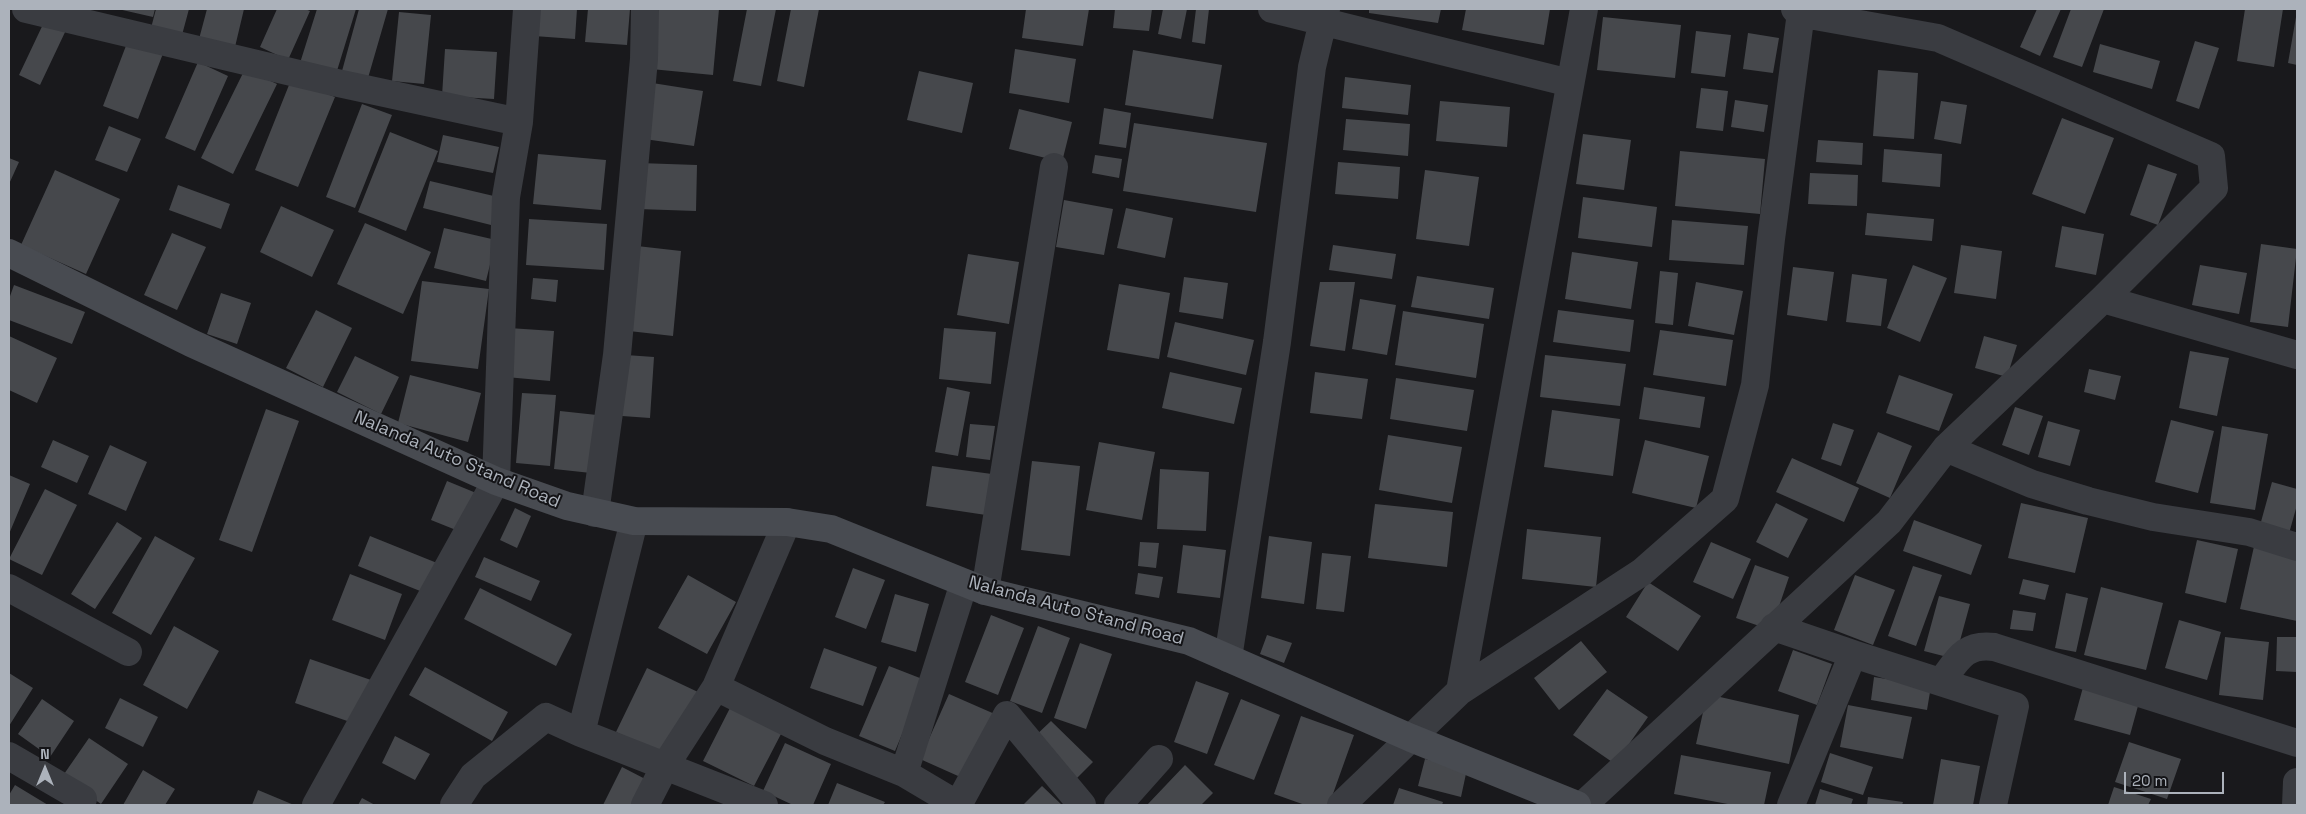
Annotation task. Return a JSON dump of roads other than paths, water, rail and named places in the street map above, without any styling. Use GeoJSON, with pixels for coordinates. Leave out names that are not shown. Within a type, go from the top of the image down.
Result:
{"type":"FeatureCollection","features":[{"type":"Feature","properties":{"kind":"street"},"geometry":{"type":"LineString","coordinates":[[26,9],[333,82],[520,122]]}},
{"type":"Feature","properties":{"kind":"street"},"geometry":{"type":"LineString","coordinates":[[316,805],[496,480],[506,197],[520,122],[527,9]]}},
{"type":"Feature","properties":{"kind":"street"},"geometry":{"type":"LineString","coordinates":[[595,513],[617,355],[644,58],[645,9]]}},
{"type":"Feature","properties":{"kind":"street"},"geometry":{"type":"LineString","coordinates":[[1272,9],[1325,15],[1570,83]]}},
{"type":"Feature","properties":{"kind":"street"},"geometry":{"type":"LineString","coordinates":[[1460,692],[1584,9]]}},
{"type":"Feature","properties":{"kind":"street"},"geometry":{"type":"LineString","coordinates":[[1341,805],[1460,692],[1642,572],[1725,499],[1755,385],[1770,239],[1801,10],[1815,16],[1938,38],[2211,156],[2214,188],[2103,299],[1946,448],[1889,522],[1583,805]]}},
{"type":"Feature","properties":{"kind":"street"},"geometry":{"type":"LineString","coordinates":[[1228,658],[1277,342],[1312,67],[1325,15]]}},
{"type":"Feature","properties":{"kind":"street"},"geometry":{"type":"LineString","coordinates":[[904,773],[974,587],[1054,167]]}},
{"type":"Feature","properties":{"kind":"street","name":"Nalanda Auto Stand Road"},"geometry":{"type":"LineString","coordinates":[[9,253],[191,343],[496,480],[567,506],[634,521],[787,522],[831,528],[974,587],[1190,641],[1411,738],[1577,805]]}},
{"type":"Feature","properties":{"kind":"street"},"geometry":{"type":"LineString","coordinates":[[2103,299],[2297,355]]}},
{"type":"Feature","properties":{"kind":"street"},"geometry":{"type":"LineString","coordinates":[[1946,448],[2032,484],[2088,501],[2153,517],[2249,532],[2297,547]]}},
{"type":"Feature","properties":{"kind":"street"},"geometry":{"type":"LineString","coordinates":[[581,733],[634,521]]}},
{"type":"Feature","properties":{"kind":"street"},"geometry":{"type":"LineString","coordinates":[[645,805],[665,766],[716,686],[787,522]]}},
{"type":"Feature","properties":{"kind":"street"},"geometry":{"type":"LineString","coordinates":[[9,588],[128,652]]}},
{"type":"Feature","properties":{"kind":"street"},"geometry":{"type":"LineString","coordinates":[[1774,627],[2015,706],[1993,805]]}},
{"type":"Feature","properties":{"kind":"street"},"geometry":{"type":"LineString","coordinates":[[1941,682],[1970,648],[1982,645],[1994,647],[2297,742]]}},
{"type":"Feature","properties":{"kind":"street"},"geometry":{"type":"LineString","coordinates":[[1791,805],[1853,654]]}},
{"type":"Feature","properties":{"kind":"street"},"geometry":{"type":"LineString","coordinates":[[716,686],[825,741],[904,773],[958,805],[1007,715],[1082,805]]}},
{"type":"Feature","properties":{"kind":"street"},"geometry":{"type":"LineString","coordinates":[[454,805],[473,776],[546,717],[581,733],[764,805]]}},
{"type":"Feature","properties":{"kind":"street"},"geometry":{"type":"LineString","coordinates":[[9,756],[85,803]]}},
{"type":"Feature","properties":{"kind":"street"},"geometry":{"type":"LineString","coordinates":[[1118,805],[1159,759]]}},
{"type":"Feature","properties":{"kind":"street"},"geometry":{"type":"LineString","coordinates":[[2296,805],[2297,782]]}}]}
